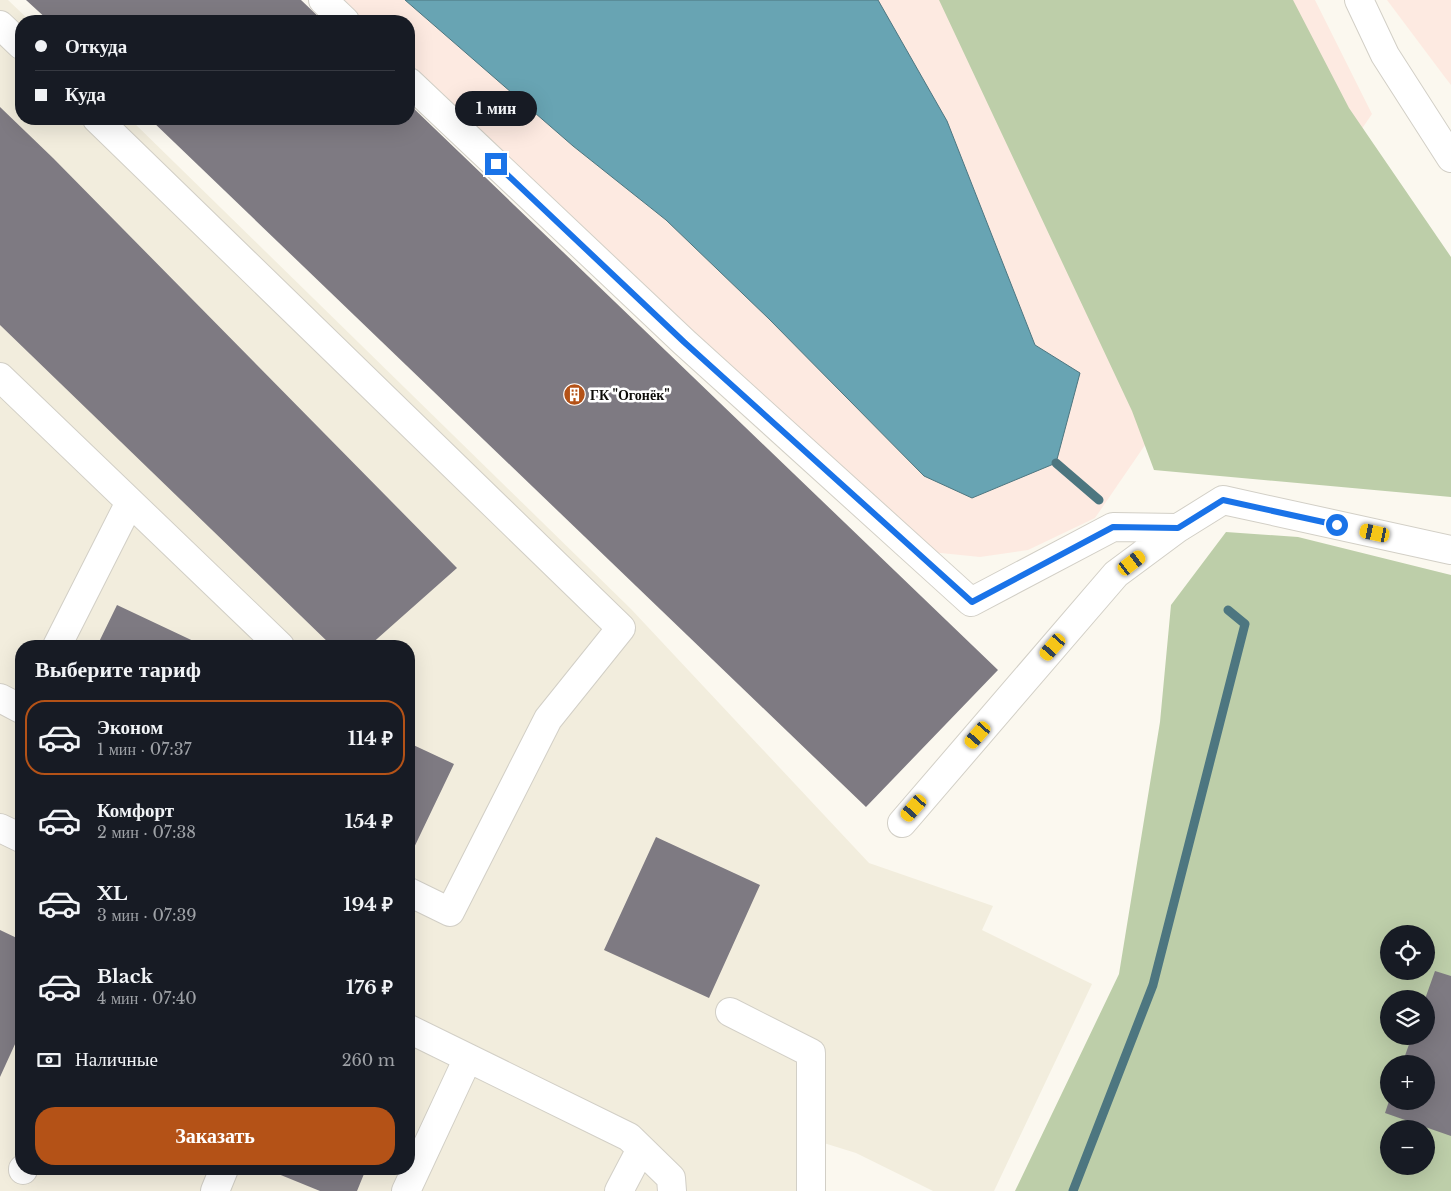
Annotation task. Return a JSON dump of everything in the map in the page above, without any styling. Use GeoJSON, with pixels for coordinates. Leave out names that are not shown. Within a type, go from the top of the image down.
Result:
{"type":"FeatureCollection","features":[{"type":"Feature","properties":{"kind":"street"},"geometry":{"type":"LineString","coordinates":[[323,0],[339,15]]}},
{"type":"Feature","properties":{"kind":"street"},"geometry":{"type":"LineString","coordinates":[[1359,0],[1385,55],[1451,158]]}},
{"type":"Feature","properties":{"kind":"street"},"geometry":{"type":"LineString","coordinates":[[0,25],[15,39]]}},
{"type":"Feature","properties":{"kind":"street"},"geometry":{"type":"LineString","coordinates":[[415,88],[684,342],[972,602],[1113,527],[1178,528]]}},
{"type":"Feature","properties":{"kind":"street"},"geometry":{"type":"LineString","coordinates":[[103,125],[621,628],[548,719],[450,912],[415,895]]}},
{"type":"Feature","properties":{"kind":"street"},"geometry":{"type":"LineString","coordinates":[[0,377],[274,640]]}},
{"type":"Feature","properties":{"kind":"street"},"geometry":{"type":"LineString","coordinates":[[902,823],[1116,574],[1178,528],[1223,500],[1451,550]]}},
{"type":"Feature","properties":{"kind":"street"},"geometry":{"type":"LineString","coordinates":[[60,640],[130,502]]}},
{"type":"Feature","properties":{"kind":"street"},"geometry":{"type":"LineString","coordinates":[[0,698],[15,705]]}},
{"type":"Feature","properties":{"kind":"street"},"geometry":{"type":"LineString","coordinates":[[0,828],[15,835]]}},
{"type":"Feature","properties":{"kind":"street"},"geometry":{"type":"LineString","coordinates":[[730,1012],[811,1053],[812,1191]]}},
{"type":"Feature","properties":{"kind":"street"},"geometry":{"type":"LineString","coordinates":[[415,1032],[629,1137],[671,1178],[672,1191]]}},
{"type":"Feature","properties":{"kind":"street"},"geometry":{"type":"LineString","coordinates":[[415,1172],[468,1058]]}},
{"type":"Feature","properties":{"kind":"street"},"geometry":{"type":"LineString","coordinates":[[619,1191],[641,1148]]}},
{"type":"Feature","properties":{"kind":"street"},"geometry":{"type":"LineString","coordinates":[[215,1191],[222,1175]]}},
{"type":"Feature","properties":{"kind":"street"},"geometry":{"type":"LineString","coordinates":[[406,1191],[413,1175]]}},
{"type":"Feature","properties":{"kind":"shaded area"},"geometry":{"type":"Polygon","coordinates":[[[0,0],[8,0],[24,15],[15,15],[15,125],[136,125],[631,609],[869,863],[993,906],[982,930],[1092,984],[994,1191],[933,1191],[856,1153],[798,1135],[799,1191],[0,1191],[0,0]]]}},
{"type":"Feature","properties":{"kind":"shaded area"},"geometry":{"type":"Polygon","coordinates":[[[339,0],[1315,0],[1372,114],[1095,518],[1028,550],[980,557],[931,552],[850,483],[415,72],[415,15],[355,15],[339,0]]]}},
{"type":"Feature","properties":{"kind":"shaded area"},"geometry":{"type":"Polygon","coordinates":[[[1387,0],[1451,0],[1451,85],[1444,76],[1387,0]]]}},
{"type":"Feature","properties":{"kind":"green space"},"geometry":{"type":"Polygon","coordinates":[[[939,0],[1293,0],[1349,108],[1451,257],[1451,497],[1154,470],[1132,411],[939,0]]]}},
{"type":"Feature","properties":{"kind":"green space"},"geometry":{"type":"Polygon","coordinates":[[[1226,532],[1298,537],[1451,575],[1451,1191],[1015,1191],[1119,974],[1160,722],[1171,605],[1226,532]]]}},
{"type":"Feature","properties":{"kind":"water"},"geometry":{"type":"Polygon","coordinates":[[[405,0],[878,0],[947,121],[1035,345],[1080,373],[1056,463],[972,498],[924,476],[769,319],[666,220],[573,146],[405,0]]]}},
{"type":"Feature","properties":{"kind":"building"},"geometry":{"type":"Polygon","coordinates":[[[26,0],[301,0],[317,15],[42,15],[26,0]]]}},
{"type":"Feature","properties":{"kind":"building"},"geometry":{"type":"Polygon","coordinates":[[[0,107],[15,121],[15,125],[19,125],[53,158],[457,568],[376,640],[326,640],[0,325],[0,107]]]}},
{"type":"Feature","properties":{"kind":"building","name":"ГК \"Огонёк\""},"geometry":{"type":"Polygon","coordinates":[[[415,110],[998,670],[866,807],[156,125],[415,125],[415,110]]]}},
{"type":"Feature","properties":{"kind":"building"},"geometry":{"type":"Polygon","coordinates":[[[117,605],[191,640],[100,640],[117,605]]]}},
{"type":"Feature","properties":{"kind":"building"},"geometry":{"type":"Polygon","coordinates":[[[415,746],[454,764],[415,846],[415,746]]]}},
{"type":"Feature","properties":{"kind":"building"},"geometry":{"type":"Polygon","coordinates":[[[656,837],[760,885],[709,998],[604,950],[656,837]]]}},
{"type":"Feature","properties":{"kind":"building"},"geometry":{"type":"Polygon","coordinates":[[[0,930],[15,937],[15,1044],[0,1077],[0,930]]]}},
{"type":"Feature","properties":{"kind":"building"},"geometry":{"type":"Polygon","coordinates":[[[1435,971],[1451,976],[1451,1136],[1435,1130],[1435,1120],[1405,1120],[1385,1113],[1386,1110],[1435,1110],[1435,1055],[1405,1055],[1409,1045],[1435,1045],[1435,990],[1428,990],[1432,980],[1435,980],[1435,971]]]}},
{"type":"Feature","properties":{"kind":"building"},"geometry":{"type":"Polygon","coordinates":[[[281,1175],[364,1175],[357,1191],[320,1191],[281,1175]]]}},
{"type":"Feature","properties":{"kind":"waterway"},"geometry":{"type":"LineString","coordinates":[[1056,463],[1099,500]]}},
{"type":"Feature","properties":{"kind":"waterway"},"geometry":{"type":"LineString","coordinates":[[1073,1191],[1153,985],[1245,624],[1228,610]]}},
{"type":"Feature","properties":{"kind":"place","name":"ГК \"Огонёк\""},"geometry":{"type":"Point","coordinates":[574,395]}},
{"type":"Feature","properties":{"kind":"route"},"geometry":{"type":"LineString","coordinates":[[496,164],[684,342],[972,602],[1113,527],[1178,528],[1223,500],[1337,525]]}}]}
